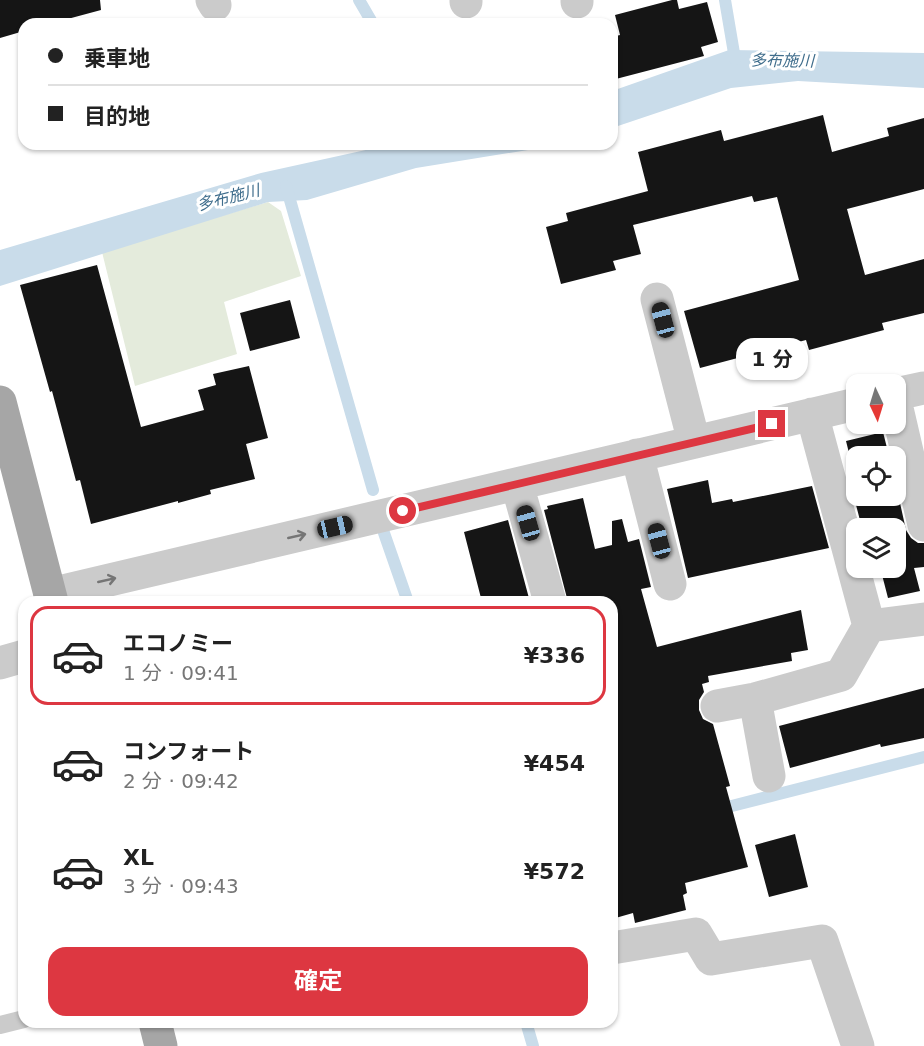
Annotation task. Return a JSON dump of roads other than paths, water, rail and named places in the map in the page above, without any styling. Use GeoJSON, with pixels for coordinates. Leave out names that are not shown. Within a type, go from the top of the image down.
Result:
{"type":"FeatureCollection","features":[{"type":"Feature","properties":{"kind":"main road"},"geometry":{"type":"LineString","coordinates":[[0,402],[7,461],[50,596]]}},
{"type":"Feature","properties":{"kind":"main road"},"geometry":{"type":"LineString","coordinates":[[156,1028],[161,1046]]}},
{"type":"Feature","properties":{"kind":"street"},"geometry":{"type":"LineString","coordinates":[[657,300],[694,442]]}},
{"type":"Feature","properties":{"kind":"street"},"geometry":{"type":"LineString","coordinates":[[906,392],[924,388]]}},
{"type":"Feature","properties":{"kind":"street"},"geometry":{"type":"LineString","coordinates":[[59,596],[636,455],[846,406]]}},
{"type":"Feature","properties":{"kind":"street"},"geometry":{"type":"LineString","coordinates":[[717,706],[755,699],[841,675],[869,626],[812,414]]}},
{"type":"Feature","properties":{"kind":"street"},"geometry":{"type":"LineString","coordinates":[[903,434],[924,525]]}},
{"type":"Feature","properties":{"kind":"street"},"geometry":{"type":"LineString","coordinates":[[636,455],[670,584]]}},
{"type":"Feature","properties":{"kind":"street"},"geometry":{"type":"LineString","coordinates":[[517,484],[548,596]]}},
{"type":"Feature","properties":{"kind":"street"},"geometry":{"type":"LineString","coordinates":[[869,626],[924,619]]}},
{"type":"Feature","properties":{"kind":"street"},"geometry":{"type":"LineString","coordinates":[[0,663],[18,658]]}},
{"type":"Feature","properties":{"kind":"street"},"geometry":{"type":"LineString","coordinates":[[755,699],[769,776]]}},
{"type":"Feature","properties":{"kind":"street"},"geometry":{"type":"LineString","coordinates":[[618,947],[696,934],[711,959],[822,941],[858,1046]]}},
{"type":"Feature","properties":{"kind":"lane"},"geometry":{"type":"LineString","coordinates":[[0,1025],[18,1020]]}},
{"type":"Feature","properties":{"kind":"water","name":"多布施川"},"geometry":{"type":"Polygon","coordinates":[[[729,50],[924,53],[924,88],[798,81],[731,88],[618,126],[618,89],[729,50]]]}},
{"type":"Feature","properties":{"kind":"water","name":"多布施川"},"geometry":{"type":"Polygon","coordinates":[[[366,150],[528,150],[416,168],[307,200],[268,202],[0,286],[0,250],[261,173],[366,150]]]}},
{"type":"Feature","properties":{"kind":"waterway"},"geometry":{"type":"LineString","coordinates":[[359,0],[370,18]]}},
{"type":"Feature","properties":{"kind":"waterway"},"geometry":{"type":"LineString","coordinates":[[725,0],[735,59]]}},
{"type":"Feature","properties":{"kind":"waterway"},"geometry":{"type":"LineString","coordinates":[[286,186],[373,490]]}},
{"type":"Feature","properties":{"kind":"waterway"},"geometry":{"type":"LineString","coordinates":[[384,533],[406,596]]}},
{"type":"Feature","properties":{"kind":"waterway"},"geometry":{"type":"LineString","coordinates":[[716,810],[924,757]]}},
{"type":"Feature","properties":{"kind":"waterway"},"geometry":{"type":"LineString","coordinates":[[528,1028],[533,1046]]}}]}
